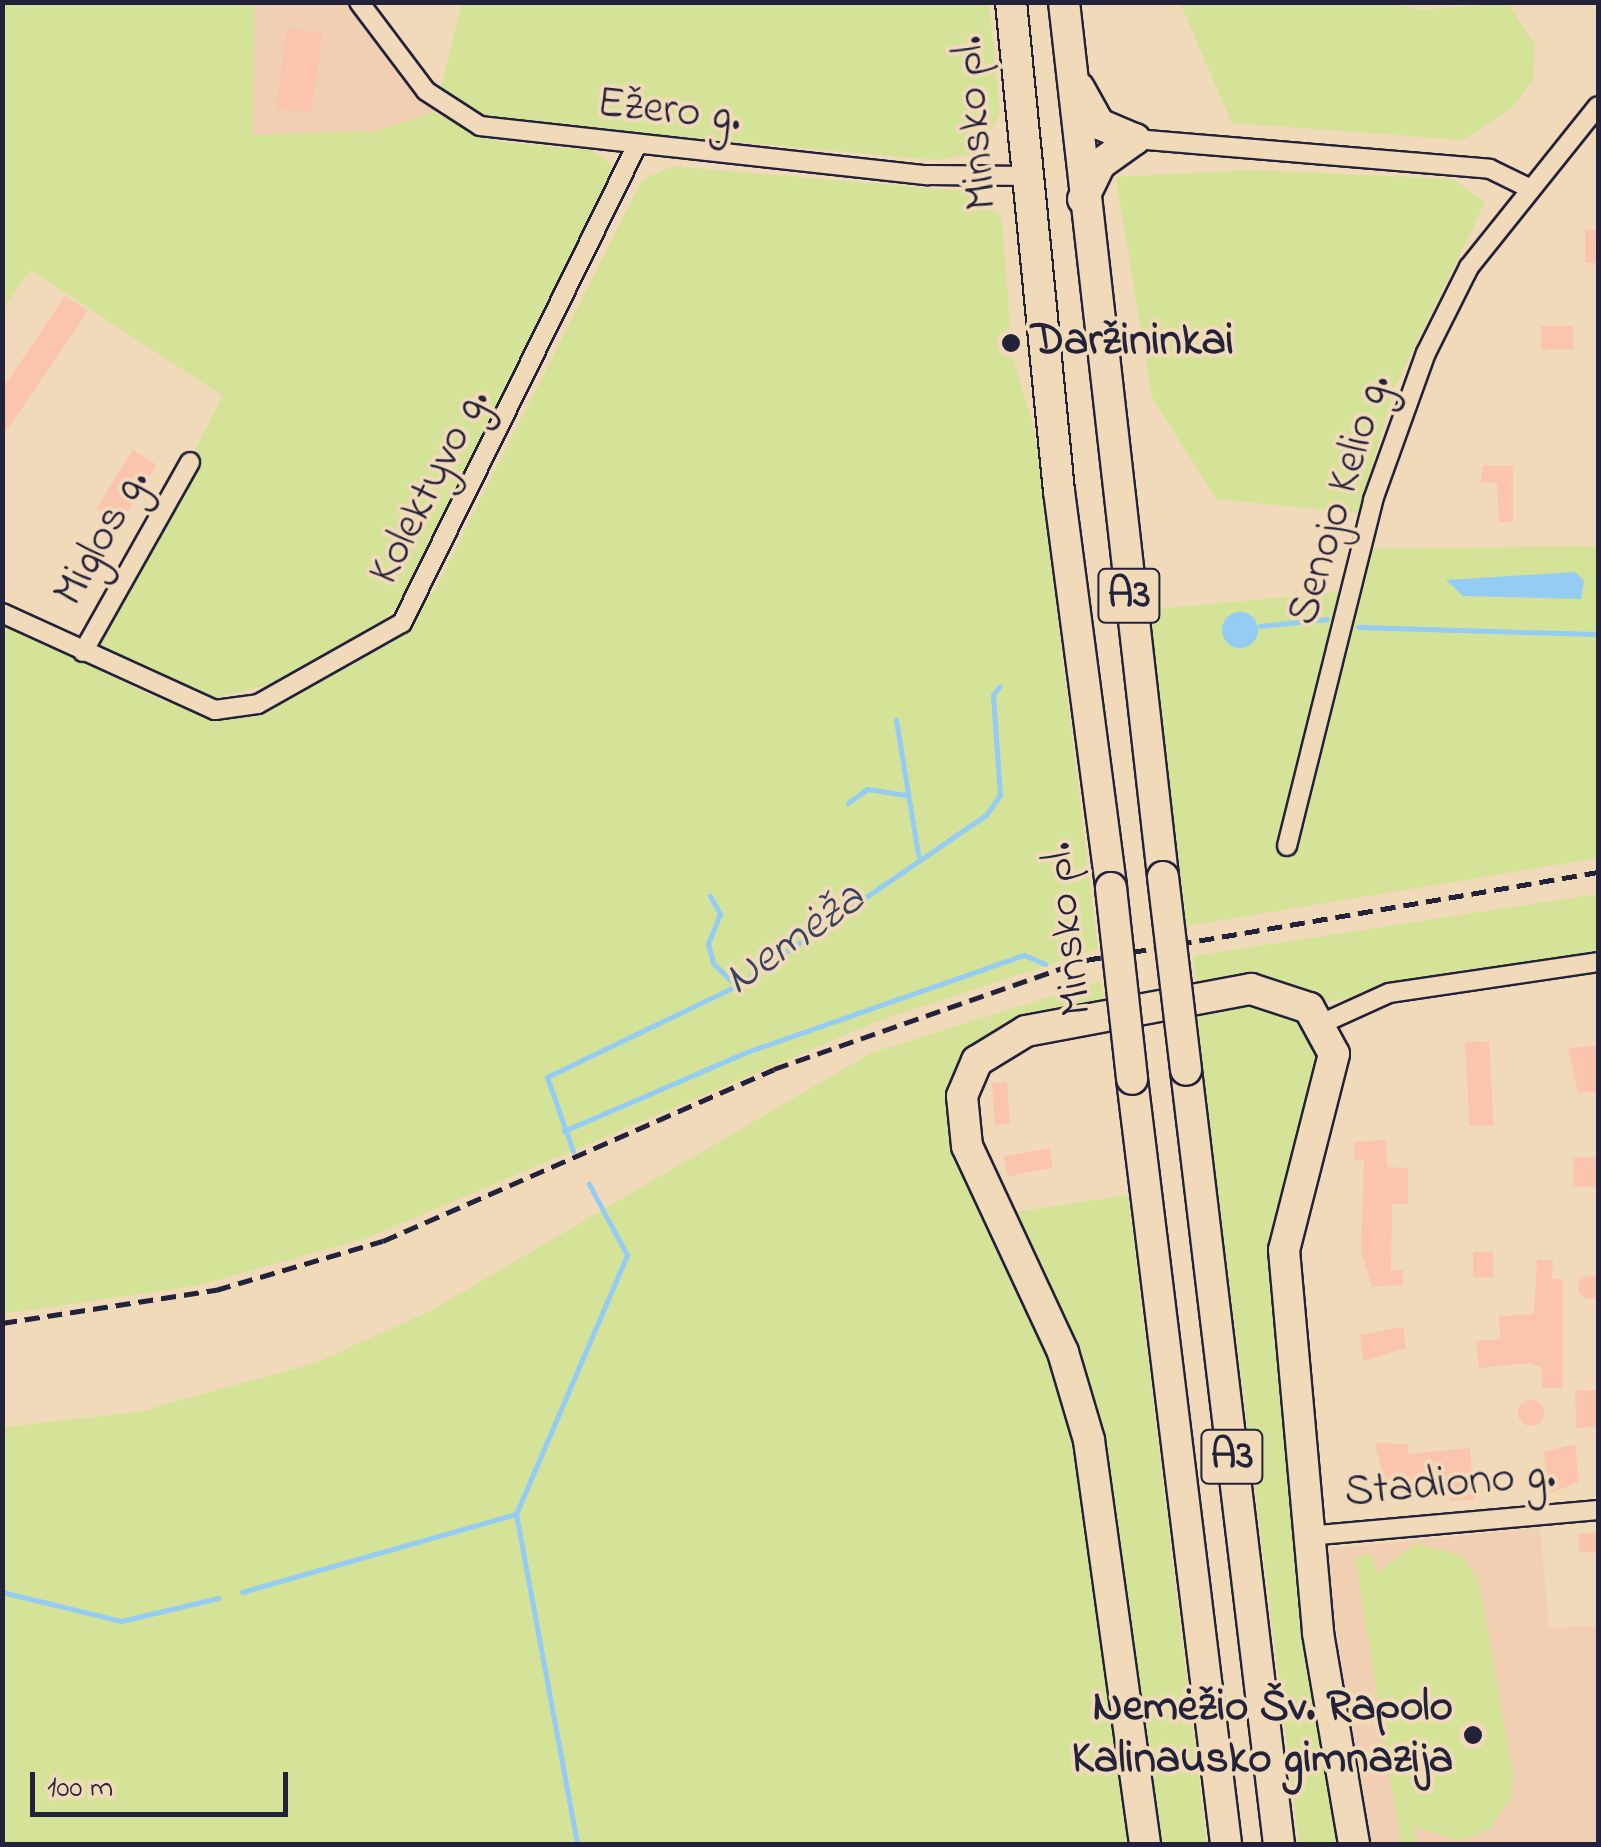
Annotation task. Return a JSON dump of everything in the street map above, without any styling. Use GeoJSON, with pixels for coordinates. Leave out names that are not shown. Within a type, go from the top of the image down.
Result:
{"type":"FeatureCollection","features":[{"type":"Feature","properties":{"kind":"highway","name":"Minsko pl."},"geometry":{"type":"LineString","coordinates":[[1011,2],[1027,176],[1132,1079],[1226,1844]]}},
{"type":"Feature","properties":{"kind":"highway","name":"A3"},"geometry":{"type":"LineString","coordinates":[[1064,2],[1074,76],[1082,200],[1278,1844]]}},
{"type":"Feature","properties":{"kind":"highway"},"geometry":{"type":"LineString","coordinates":[[1074,76],[1099,124],[1135,140]]}},
{"type":"Feature","properties":{"kind":"highway"},"geometry":{"type":"LineString","coordinates":[[1082,200],[1100,164],[1135,140]]}},
{"type":"Feature","properties":{"kind":"highway"},"geometry":{"type":"LineString","coordinates":[[1145,1844],[1089,1440],[1056,1335],[968,1146],[962,1096],[991,1048],[1077,1018],[1251,990],[1291,997],[1322,1022],[1333,1076],[1292,1195],[1284,1250],[1308,1536],[1354,1844]]}},
{"type":"Feature","properties":{"kind":"street","name":"Ežero g."},"geometry":{"type":"LineString","coordinates":[[359,2],[454,114],[496,130],[636,147],[1027,176]]}},
{"type":"Feature","properties":{"kind":"street","name":"Senojo Kelio g."},"geometry":{"type":"LineString","coordinates":[[1287,846],[1389,444],[1469,267],[1598,106]]}},
{"type":"Feature","properties":{"kind":"street"},"geometry":{"type":"LineString","coordinates":[[1135,140],[1490,170],[1529,188]]}},
{"type":"Feature","properties":{"kind":"street","name":"Kolektyvo g."},"geometry":{"type":"LineString","coordinates":[[2,613],[192,703],[236,710],[402,624],[636,147]]}},
{"type":"Feature","properties":{"kind":"street","name":"Miglos g."},"geometry":{"type":"LineString","coordinates":[[82,652],[190,462]]}},
{"type":"Feature","properties":{"kind":"street"},"geometry":{"type":"LineString","coordinates":[[1322,1022],[1389,993],[1598,962]]}},
{"type":"Feature","properties":{"kind":"street","name":"Stadiono g."},"geometry":{"type":"LineString","coordinates":[[1308,1536],[1598,1510]]}},
{"type":"Feature","properties":{"kind":"shaded area"},"geometry":{"type":"Polygon","coordinates":[[[255,3],[349,3],[434,112],[377,131],[252,135],[255,3]]]}},
{"type":"Feature","properties":{"kind":"shaded area","name":"Nemėžio Šv. Rapolo Kalinausko gimnazija"},"geometry":{"type":"Polygon","coordinates":[[[1540,1528],[1549,1628],[1598,1626],[1598,1844],[1369,1844],[1324,1549],[1540,1528]]]}},
{"type":"Feature","properties":{"kind":"green space"},"geometry":{"type":"Polygon","coordinates":[[[989,2],[1000,115],[976,154],[935,160],[485,119],[441,88],[462,3],[989,2]]]}},
{"type":"Feature","properties":{"kind":"green space"},"geometry":{"type":"Polygon","coordinates":[[[1396,2],[1419,10],[1508,3],[1535,45],[1533,80],[1512,108],[1463,140],[1232,123],[1180,3],[1396,2]]]}},
{"type":"Feature","properties":{"kind":"green space"},"geometry":{"type":"Polygon","coordinates":[[[3,3],[255,3],[252,135],[377,131],[434,112],[499,142],[592,150],[615,168],[620,184],[412,593],[374,629],[269,685],[213,698],[94,645],[223,396],[30,270],[3,310],[3,3]]]}},
{"type":"Feature","properties":{"kind":"green space"},"geometry":{"type":"Polygon","coordinates":[[[672,166],[974,192],[1002,219],[1012,355],[1035,432],[1098,949],[881,1020],[367,1238],[196,1286],[3,1314],[2,622],[158,699],[223,720],[276,705],[385,646],[433,593],[642,180],[672,166]]]}},
{"type":"Feature","properties":{"kind":"green space"},"geometry":{"type":"Polygon","coordinates":[[[1254,170],[1454,179],[1485,203],[1395,387],[1358,513],[1216,499],[1152,397],[1116,177],[1254,170]]]}},
{"type":"Feature","properties":{"kind":"green space"},"geometry":{"type":"Polygon","coordinates":[[[1598,546],[1598,858],[1187,926],[1148,610],[1358,590],[1368,549],[1598,546]]]}},
{"type":"Feature","properties":{"kind":"green space"},"geometry":{"type":"Polygon","coordinates":[[[1598,894],[1598,955],[1326,1002],[1269,982],[1197,987],[1193,956],[1598,894]]]}},
{"type":"Feature","properties":{"kind":"green space"},"geometry":{"type":"Polygon","coordinates":[[[1100,981],[1105,1003],[1028,1019],[952,1096],[1072,1426],[1133,1844],[3,1844],[3,1427],[138,1412],[315,1363],[430,1311],[871,1053],[1100,981]]]}},
{"type":"Feature","properties":{"kind":"green space"},"geometry":{"type":"Polygon","coordinates":[[[1243,999],[1287,1008],[1319,1039],[1321,1080],[1277,1216],[1343,1844],[1299,1844],[1195,1005],[1243,999]]]}},
{"type":"Feature","properties":{"kind":"green space"},"geometry":{"type":"Polygon","coordinates":[[[1128,1195],[1207,1844],[1157,1844],[1106,1464],[1009,1213],[1128,1195]]]}},
{"type":"Feature","properties":{"kind":"green space"},"geometry":{"type":"Polygon","coordinates":[[[1415,1544],[1461,1555],[1479,1582],[1513,1775],[1511,1797],[1489,1830],[1459,1841],[1414,1826],[1417,1844],[1401,1844],[1355,1557],[1372,1554],[1376,1573],[1415,1544]]]}},
{"type":"Feature","properties":{"kind":"water"},"geometry":{"type":"Polygon","coordinates":[[[1575,572],[1584,581],[1581,599],[1463,596],[1446,580],[1575,572]]]}},
{"type":"Feature","properties":{"kind":"water"},"geometry":{"type":"Polygon","coordinates":[[[1240,612],[1253,617],[1258,630],[1253,643],[1240,648],[1227,643],[1222,630],[1227,617],[1240,612]]]}},
{"type":"Feature","properties":{"kind":"building"},"geometry":{"type":"Polygon","coordinates":[[[287,28],[323,33],[311,113],[276,108],[287,28]]]}},
{"type":"Feature","properties":{"kind":"building"},"geometry":{"type":"Polygon","coordinates":[[[1585,230],[1598,230],[1598,263],[1585,263],[1585,230]]]}},
{"type":"Feature","properties":{"kind":"building"},"geometry":{"type":"Polygon","coordinates":[[[65,296],[88,311],[2,437],[2,389],[65,296]]]}},
{"type":"Feature","properties":{"kind":"building"},"geometry":{"type":"Polygon","coordinates":[[[1541,326],[1573,326],[1573,349],[1541,349],[1541,326]]]}},
{"type":"Feature","properties":{"kind":"building"},"geometry":{"type":"Polygon","coordinates":[[[133,450],[157,465],[120,523],[96,509],[133,450]]]}},
{"type":"Feature","properties":{"kind":"building"},"geometry":{"type":"Polygon","coordinates":[[[1483,465],[1513,466],[1513,522],[1499,522],[1497,483],[1481,482],[1483,465]]]}},
{"type":"Feature","properties":{"kind":"building"},"geometry":{"type":"Polygon","coordinates":[[[1489,1041],[1493,1125],[1469,1126],[1465,1042],[1489,1041]]]}},
{"type":"Feature","properties":{"kind":"building"},"geometry":{"type":"Polygon","coordinates":[[[1598,1046],[1598,1092],[1578,1093],[1568,1048],[1598,1046]]]}},
{"type":"Feature","properties":{"kind":"building"},"geometry":{"type":"Polygon","coordinates":[[[1007,1082],[1010,1124],[995,1125],[992,1083],[1007,1082]]]}},
{"type":"Feature","properties":{"kind":"building"},"geometry":{"type":"Polygon","coordinates":[[[1386,1140],[1387,1167],[1408,1168],[1408,1204],[1392,1204],[1391,1271],[1403,1270],[1403,1285],[1372,1287],[1361,1251],[1364,1160],[1354,1160],[1354,1142],[1386,1140]]]}},
{"type":"Feature","properties":{"kind":"building"},"geometry":{"type":"Polygon","coordinates":[[[1049,1148],[1053,1168],[1008,1176],[1004,1157],[1049,1148]]]}},
{"type":"Feature","properties":{"kind":"building"},"geometry":{"type":"Polygon","coordinates":[[[1573,1157],[1598,1157],[1598,1187],[1573,1187],[1573,1157]]]}},
{"type":"Feature","properties":{"kind":"building"},"geometry":{"type":"Polygon","coordinates":[[[1473,1252],[1493,1252],[1493,1277],[1473,1277],[1473,1252]]]}},
{"type":"Feature","properties":{"kind":"building"},"geometry":{"type":"Polygon","coordinates":[[[1537,1260],[1553,1260],[1552,1279],[1563,1279],[1563,1388],[1542,1388],[1542,1368],[1530,1363],[1479,1368],[1476,1341],[1500,1339],[1499,1316],[1534,1314],[1537,1260]]]}},
{"type":"Feature","properties":{"kind":"building"},"geometry":{"type":"Polygon","coordinates":[[[1590,1275],[1599,1278],[1599,1296],[1590,1299],[1581,1296],[1578,1287],[1581,1278],[1590,1275]]]}},
{"type":"Feature","properties":{"kind":"building"},"geometry":{"type":"Polygon","coordinates":[[[1403,1327],[1406,1348],[1363,1361],[1360,1335],[1403,1327]]]}},
{"type":"Feature","properties":{"kind":"building"},"geometry":{"type":"Polygon","coordinates":[[[1597,1390],[1598,1427],[1576,1428],[1575,1391],[1597,1390]]]}},
{"type":"Feature","properties":{"kind":"building"},"geometry":{"type":"Polygon","coordinates":[[[1531,1400],[1540,1404],[1544,1413],[1540,1422],[1531,1426],[1522,1422],[1518,1413],[1522,1404],[1531,1400]]]}},
{"type":"Feature","properties":{"kind":"building"},"geometry":{"type":"Polygon","coordinates":[[[1375,1443],[1407,1444],[1408,1454],[1470,1448],[1474,1500],[1450,1501],[1449,1489],[1428,1491],[1427,1480],[1385,1484],[1375,1443]]]}},
{"type":"Feature","properties":{"kind":"building"},"geometry":{"type":"Polygon","coordinates":[[[1575,1444],[1579,1482],[1548,1494],[1544,1452],[1575,1444]]]}},
{"type":"Feature","properties":{"kind":"building"},"geometry":{"type":"Polygon","coordinates":[[[1579,1533],[1598,1533],[1598,1552],[1579,1552],[1579,1533]]]}},
{"type":"Feature","properties":{"kind":"waterway","name":"Nemėža"},"geometry":{"type":"LineString","coordinates":[[1260,626],[1327,619]]}},
{"type":"Feature","properties":{"kind":"waterway","name":"Nemėža"},"geometry":{"type":"LineString","coordinates":[[1358,627],[1598,634]]}},
{"type":"Feature","properties":{"kind":"waterway","name":"Nemėža"},"geometry":{"type":"LineString","coordinates":[[573,1151],[547,1077],[736,986],[986,815],[1000,795],[993,695],[1000,686]]}},
{"type":"Feature","properties":{"kind":"waterway"},"geometry":{"type":"LineString","coordinates":[[896,720],[918,855]]}},
{"type":"Feature","properties":{"kind":"waterway"},"geometry":{"type":"LineString","coordinates":[[848,803],[867,789],[907,795]]}},
{"type":"Feature","properties":{"kind":"waterway"},"geometry":{"type":"LineString","coordinates":[[710,896],[720,914],[708,944],[713,963],[736,986]]}},
{"type":"Feature","properties":{"kind":"waterway"},"geometry":{"type":"LineString","coordinates":[[564,1131],[744,1053],[1024,955],[1045,964]]}},
{"type":"Feature","properties":{"kind":"waterway","name":"Nemėža"},"geometry":{"type":"LineString","coordinates":[[242,1592],[516,1514],[627,1255],[589,1184]]}},
{"type":"Feature","properties":{"kind":"waterway"},"geometry":{"type":"LineString","coordinates":[[516,1514],[577,1844]]}},
{"type":"Feature","properties":{"kind":"waterway","name":"Nemėža"},"geometry":{"type":"LineString","coordinates":[[2,1592],[121,1621],[218,1598]]}},
{"type":"Feature","properties":{"kind":"railway"},"geometry":{"type":"LineString","coordinates":[[2,1323],[216,1290],[383,1241],[774,1069],[1086,960],[1598,872]]}},
{"type":"Feature","properties":{"kind":"place","name":"Daržininkai"},"geometry":{"type":"Point","coordinates":[1011,343]}},
{"type":"Feature","properties":{"kind":"place","name":"Nemėžio Šv. Rapolo Kalinausko gimnazija"},"geometry":{"type":"Point","coordinates":[1473,1735]}}]}
